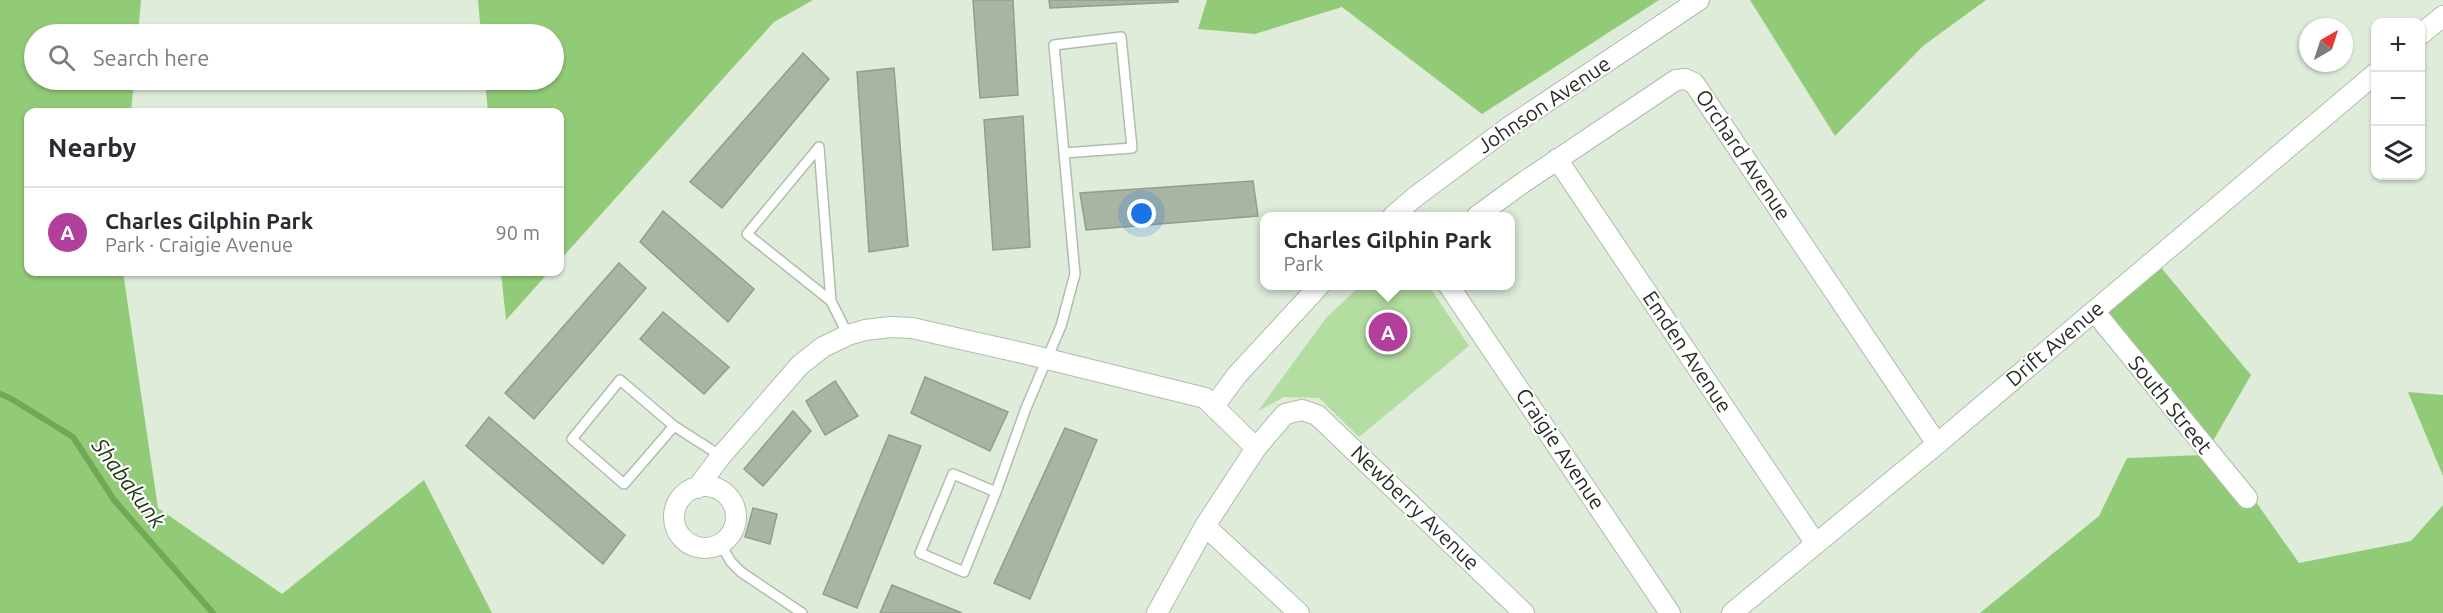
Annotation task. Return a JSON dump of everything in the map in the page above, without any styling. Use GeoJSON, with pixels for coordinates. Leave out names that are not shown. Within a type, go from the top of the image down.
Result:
{"type":"FeatureCollection","features":[{"type":"Feature","properties":{"kind":"street","name":"Johnson Avenue"},"geometry":{"type":"LineString","coordinates":[[1397,212],[1414,197],[1509,127],[1699,0]]}},
{"type":"Feature","properties":{"kind":"street"},"geometry":{"type":"LineString","coordinates":[[2425,32],[2443,16]]}},
{"type":"Feature","properties":{"kind":"street","name":"Drift Avenue"},"geometry":{"type":"LineString","coordinates":[[1732,613],[1938,444],[2371,77]]}},
{"type":"Feature","properties":{"kind":"street","name":"Orchard Avenue"},"geometry":{"type":"LineString","coordinates":[[1483,212],[1557,159],[1676,80],[1685,79],[1694,83],[1938,444]]}},
{"type":"Feature","properties":{"kind":"street","name":"Emden Avenue"},"geometry":{"type":"LineString","coordinates":[[1557,159],[1816,544]]}},
{"type":"Feature","properties":{"kind":"street"},"geometry":{"type":"LineString","coordinates":[[1214,406],[1244,367],[1314,290]]}},
{"type":"Feature","properties":{"kind":"street","name":"Craigie Avenue"},"geometry":{"type":"LineString","coordinates":[[1452,290],[1670,613]]}},
{"type":"Feature","properties":{"kind":"street","name":"South Street"},"geometry":{"type":"LineString","coordinates":[[2094,311],[2247,498]]}},
{"type":"Feature","properties":{"kind":"street"},"geometry":{"type":"LineString","coordinates":[[698,488],[721,456],[800,365],[823,347],[865,330],[891,327],[912,328],[1205,398],[1256,448],[1204,526],[1157,613]]}},
{"type":"Feature","properties":{"kind":"street","name":"Newberry Avenue"},"geometry":{"type":"LineString","coordinates":[[1256,448],[1285,414],[1302,410],[1317,416],[1524,613]]}},
{"type":"Feature","properties":{"kind":"street"},"geometry":{"type":"LineString","coordinates":[[706,486],[717,488],[728,495],[734,506],[736,517],[733,531],[720,543],[704,548],[693,545],[683,538],[674,518],[677,504],[687,490],[706,486]]}},
{"type":"Feature","properties":{"kind":"street"},"geometry":{"type":"LineString","coordinates":[[1204,526],[1299,613]]}},
{"type":"Feature","properties":{"kind":"lane"},"geometry":{"type":"LineString","coordinates":[[996,492],[953,474],[920,553],[964,572],[996,492],[1026,408],[1061,326],[1075,274],[1054,45],[1121,37],[1132,148],[1064,153]]}},
{"type":"Feature","properties":{"kind":"lane"},"geometry":{"type":"LineString","coordinates":[[831,301],[747,234],[819,147],[831,301],[848,335]]}},
{"type":"Feature","properties":{"kind":"lane"},"geometry":{"type":"LineString","coordinates":[[674,426],[624,484],[572,439],[620,380],[674,426],[721,456]]}},
{"type":"Feature","properties":{"kind":"lane"},"geometry":{"type":"LineString","coordinates":[[720,543],[731,562],[741,572],[802,613]]}},
{"type":"Feature","properties":{"kind":"green space"},"geometry":{"type":"Polygon","coordinates":[[[0,0],[141,0],[139,24],[24,24],[24,90],[133,90],[131,108],[24,108],[24,276],[124,276],[158,508],[282,594],[424,480],[492,613],[0,613],[0,0]]]}},
{"type":"Feature","properties":{"kind":"green space"},"geometry":{"type":"Polygon","coordinates":[[[478,0],[813,0],[774,22],[564,256],[564,108],[488,108],[486,90],[564,90],[564,24],[480,24],[478,0]]]}},
{"type":"Feature","properties":{"kind":"green space"},"geometry":{"type":"Polygon","coordinates":[[[1207,0],[1659,0],[1482,114],[1342,7],[1255,34],[1198,29],[1207,0]]]}},
{"type":"Feature","properties":{"kind":"green space"},"geometry":{"type":"Polygon","coordinates":[[[1750,0],[1986,0],[1923,46],[1835,136],[1750,0]]]}},
{"type":"Feature","properties":{"kind":"green space"},"geometry":{"type":"Polygon","coordinates":[[[2158,264],[2251,375],[2213,441],[2299,563],[2411,541],[2443,505],[2443,613],[1980,613],[2099,516],[2127,458],[2201,455],[2089,322],[2158,264]]]}},
{"type":"Feature","properties":{"kind":"green space"},"geometry":{"type":"Polygon","coordinates":[[[501,276],[545,276],[506,320],[501,276]]]}},
{"type":"Feature","properties":{"kind":"green space"},"geometry":{"type":"Polygon","coordinates":[[[1356,290],[1432,290],[1469,346],[1359,437],[1319,398],[1284,397],[1258,411],[1326,318],[1356,290]]]}},
{"type":"Feature","properties":{"kind":"green space"},"geometry":{"type":"Polygon","coordinates":[[[2408,392],[2443,395],[2443,476],[2408,392]]]}},
{"type":"Feature","properties":{"kind":"building"},"geometry":{"type":"Polygon","coordinates":[[[973,0],[1013,0],[1018,95],[980,98],[973,0]]]}},
{"type":"Feature","properties":{"kind":"building"},"geometry":{"type":"Polygon","coordinates":[[[1049,0],[1178,0],[1178,2],[1050,8],[1049,0]]]}},
{"type":"Feature","properties":{"kind":"building"},"geometry":{"type":"Polygon","coordinates":[[[803,53],[829,79],[722,208],[690,182],[803,53]]]}},
{"type":"Feature","properties":{"kind":"building"},"geometry":{"type":"Polygon","coordinates":[[[894,68],[908,246],[869,252],[857,72],[894,68]]]}},
{"type":"Feature","properties":{"kind":"building"},"geometry":{"type":"Polygon","coordinates":[[[1023,116],[1030,247],[993,250],[984,120],[1023,116]]]}},
{"type":"Feature","properties":{"kind":"building"},"geometry":{"type":"Polygon","coordinates":[[[1253,181],[1258,216],[1086,230],[1080,193],[1253,181]]]}},
{"type":"Feature","properties":{"kind":"building"},"geometry":{"type":"Polygon","coordinates":[[[663,211],[754,289],[728,322],[640,242],[663,211]]]}},
{"type":"Feature","properties":{"kind":"building"},"geometry":{"type":"Polygon","coordinates":[[[619,263],[646,288],[534,419],[505,393],[619,263]]]}},
{"type":"Feature","properties":{"kind":"building"},"geometry":{"type":"Polygon","coordinates":[[[663,312],[729,367],[704,394],[640,339],[663,312]]]}},
{"type":"Feature","properties":{"kind":"building"},"geometry":{"type":"Polygon","coordinates":[[[925,377],[1008,412],[990,451],[911,413],[925,377]]]}},
{"type":"Feature","properties":{"kind":"building"},"geometry":{"type":"Polygon","coordinates":[[[835,381],[858,416],[825,435],[806,401],[835,381]]]}},
{"type":"Feature","properties":{"kind":"building"},"geometry":{"type":"Polygon","coordinates":[[[793,411],[811,431],[763,486],[744,469],[793,411]]]}},
{"type":"Feature","properties":{"kind":"building"},"geometry":{"type":"Polygon","coordinates":[[[489,417],[625,535],[603,564],[466,446],[489,417]]]}},
{"type":"Feature","properties":{"kind":"building"},"geometry":{"type":"Polygon","coordinates":[[[1065,428],[1097,440],[1030,599],[994,583],[1065,428]]]}},
{"type":"Feature","properties":{"kind":"building"},"geometry":{"type":"Polygon","coordinates":[[[889,435],[921,446],[857,608],[823,594],[889,435]]]}},
{"type":"Feature","properties":{"kind":"building"},"geometry":{"type":"Polygon","coordinates":[[[753,508],[777,514],[770,544],[745,537],[753,508]]]}},
{"type":"Feature","properties":{"kind":"building"},"geometry":{"type":"Polygon","coordinates":[[[892,585],[962,613],[880,613],[892,585]]]}},
{"type":"Feature","properties":{"kind":"waterway","name":"Shabakunk"},"geometry":{"type":"LineString","coordinates":[[0,394],[73,437],[114,500],[213,613]]}},
{"type":"Feature","properties":{"kind":"place","name":"Charles Gilphin Park"},"geometry":{"type":"Point","coordinates":[1388,332]}}]}
